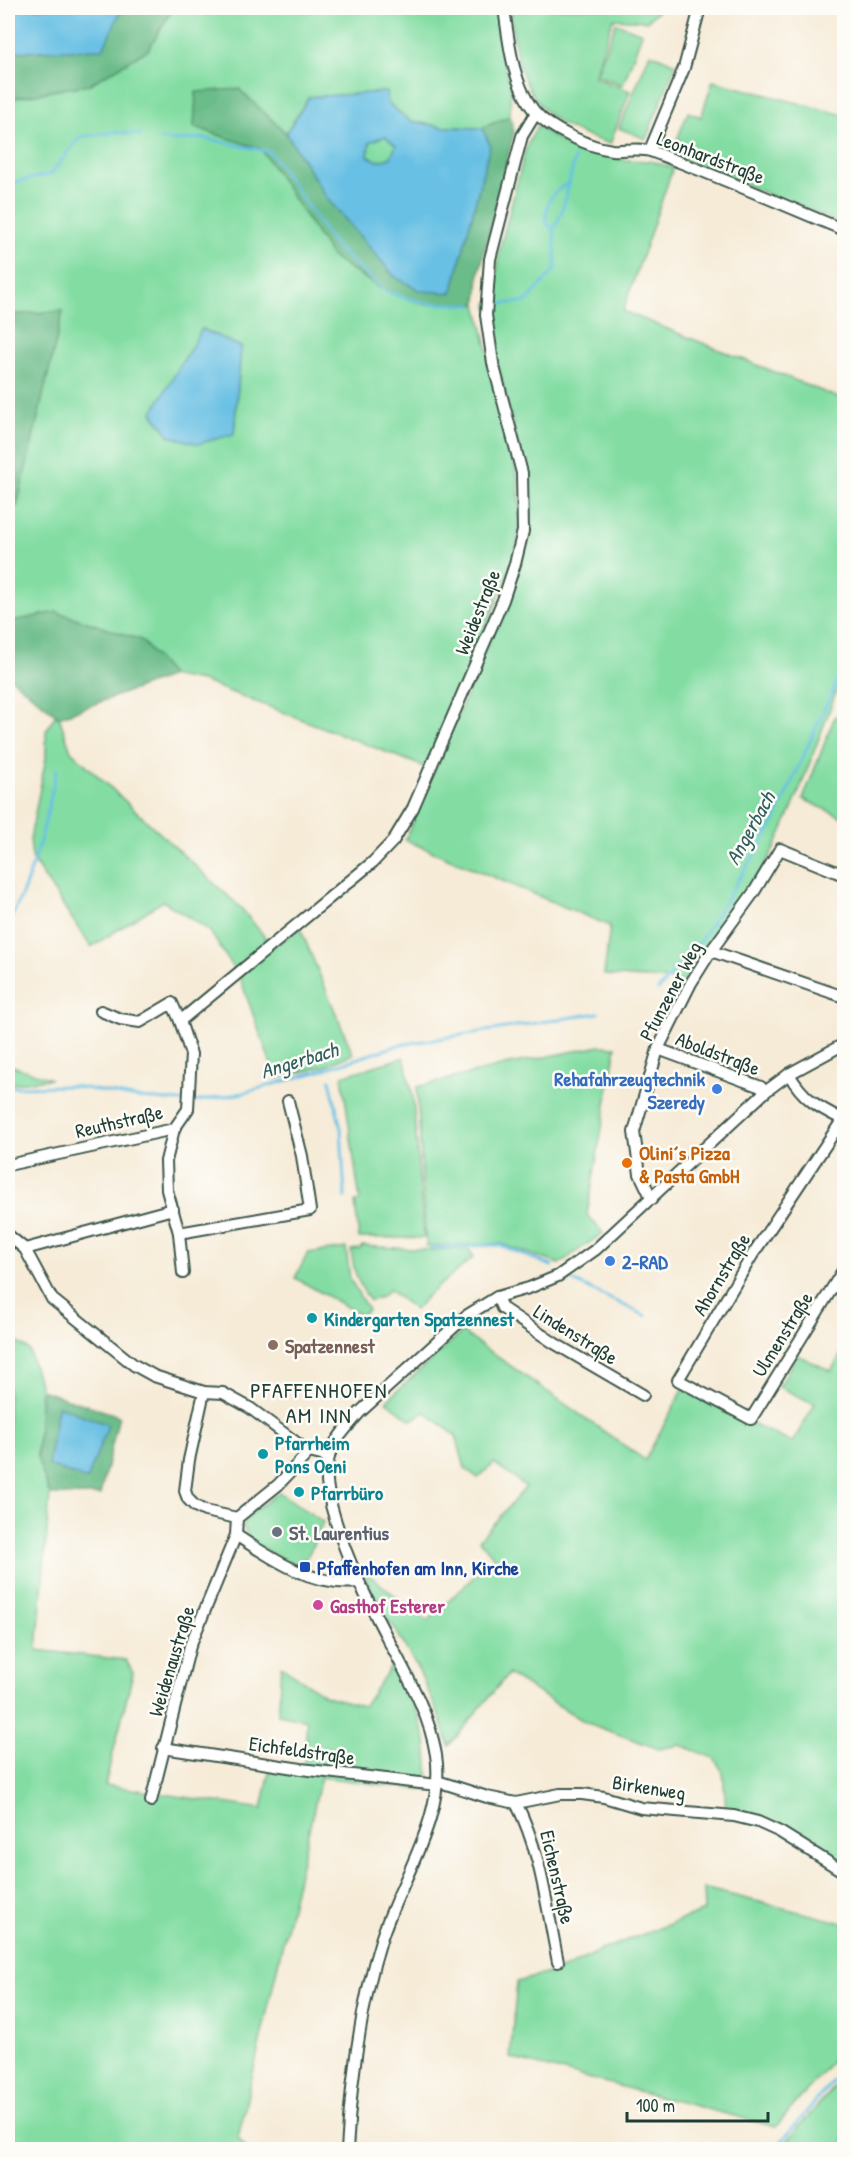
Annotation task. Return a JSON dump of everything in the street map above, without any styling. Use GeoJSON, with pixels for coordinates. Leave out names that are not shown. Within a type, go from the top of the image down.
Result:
{"type":"FeatureCollection","features":[{"type":"Feature","properties":{"kind":"street","name":"Leonhardstraße"},"geometry":{"type":"LineString","coordinates":[[504,8],[514,68],[522,92],[536,113],[562,132],[584,142],[611,150],[650,150],[844,230]]}},
{"type":"Feature","properties":{"kind":"street"},"geometry":{"type":"LineString","coordinates":[[650,150],[684,68],[700,8]]}},
{"type":"Feature","properties":{"kind":"street","name":"Weidestraße"},"geometry":{"type":"LineString","coordinates":[[180,1021],[353,879],[393,841],[413,808],[502,600],[515,564],[523,531],[524,505],[522,473],[493,363],[486,315],[487,292],[490,259],[522,136],[536,113]]}},
{"type":"Feature","properties":{"kind":"street","name":"Pfunzener Weg"},"geometry":{"type":"LineString","coordinates":[[652,1199],[640,1174],[634,1132],[658,1049],[686,991],[711,951],[754,892],[780,849],[844,875]]}},
{"type":"Feature","properties":{"kind":"street"},"geometry":{"type":"LineString","coordinates":[[711,951],[844,997]]}},
{"type":"Feature","properties":{"kind":"street"},"geometry":{"type":"LineString","coordinates":[[101,1011],[120,1019],[140,1022],[172,1003],[180,1021]]}},
{"type":"Feature","properties":{"kind":"street","name":"Reuthstraße"},"geometry":{"type":"LineString","coordinates":[[8,1165],[174,1129],[188,1109],[189,1095],[191,1054],[180,1021]]}},
{"type":"Feature","properties":{"kind":"street"},"geometry":{"type":"LineString","coordinates":[[347,2150],[350,2104],[365,1998],[382,1937],[429,1822],[437,1783],[437,1758],[424,1712],[358,1582],[340,1536],[329,1499],[329,1457],[345,1429],[360,1412],[466,1316],[497,1297],[530,1288],[558,1276],[595,1250],[765,1092],[789,1074],[844,1044]]}},
{"type":"Feature","properties":{"kind":"street","name":"Aboldstraße"},"geometry":{"type":"LineString","coordinates":[[658,1049],[760,1087],[765,1092]]}},
{"type":"Feature","properties":{"kind":"street"},"geometry":{"type":"LineString","coordinates":[[789,1074],[800,1093],[821,1108],[844,1119]]}},
{"type":"Feature","properties":{"kind":"street"},"geometry":{"type":"LineString","coordinates":[[179,1233],[310,1210],[302,1156],[288,1101]]}},
{"type":"Feature","properties":{"kind":"street","name":"Ahornstraße"},"geometry":{"type":"LineString","coordinates":[[751,1419],[678,1380],[753,1254],[844,1119]]}},
{"type":"Feature","properties":{"kind":"street"},"geometry":{"type":"LineString","coordinates":[[174,1129],[166,1161],[167,1190],[179,1233],[183,1273]]}},
{"type":"Feature","properties":{"kind":"street"},"geometry":{"type":"LineString","coordinates":[[25,1249],[173,1209]]}},
{"type":"Feature","properties":{"kind":"street"},"geometry":{"type":"LineString","coordinates":[[8,1235],[25,1249],[52,1299],[113,1349],[154,1376],[204,1392],[223,1394],[250,1408],[309,1452],[329,1457]]}},
{"type":"Feature","properties":{"kind":"street","name":"Ulmenstraße"},"geometry":{"type":"LineString","coordinates":[[751,1419],[844,1269]]}},
{"type":"Feature","properties":{"kind":"street","name":"Lindenstraße"},"geometry":{"type":"LineString","coordinates":[[497,1297],[502,1308],[554,1343],[643,1395]]}},
{"type":"Feature","properties":{"kind":"street"},"geometry":{"type":"LineString","coordinates":[[204,1392],[189,1460],[185,1491],[188,1499],[195,1506],[237,1518],[278,1485],[309,1452]]}},
{"type":"Feature","properties":{"kind":"street","name":"Weidenaustraße"},"geometry":{"type":"LineString","coordinates":[[151,1801],[190,1646],[236,1535],[237,1518]]}},
{"type":"Feature","properties":{"kind":"street"},"geometry":{"type":"LineString","coordinates":[[236,1535],[270,1558],[304,1574],[343,1584],[358,1582]]}},
{"type":"Feature","properties":{"kind":"street","name":"Eichfeldstraße"},"geometry":{"type":"LineString","coordinates":[[164,1748],[301,1769],[437,1783]]}},
{"type":"Feature","properties":{"kind":"street","name":"Birkenweg"},"geometry":{"type":"LineString","coordinates":[[437,1783],[516,1803],[560,1794],[582,1794],[604,1797],[641,1808],[734,1816],[758,1821],[844,1872]]}},
{"type":"Feature","properties":{"kind":"street","name":"Eichenstraße"},"geometry":{"type":"LineString","coordinates":[[516,1803],[528,1826],[558,1962]]}},
{"type":"Feature","properties":{"kind":"green space"},"geometry":{"type":"Polygon","coordinates":[[[122,8],[173,8],[148,50],[90,84],[8,99],[8,52],[102,49],[122,8]]]}},
{"type":"Feature","properties":{"kind":"green space"},"geometry":{"type":"Polygon","coordinates":[[[173,8],[499,8],[503,59],[511,88],[510,116],[482,128],[442,127],[410,121],[388,103],[386,92],[309,97],[286,133],[239,89],[194,127],[261,149],[333,257],[424,304],[477,304],[518,480],[520,510],[517,543],[488,623],[425,767],[202,681],[172,676],[140,640],[57,612],[8,622],[8,504],[16,506],[63,311],[8,315],[8,99],[90,84],[148,50],[173,8]],[[203,329],[234,434],[241,347],[203,329]]]}},
{"type":"Feature","properties":{"kind":"green space"},"geometry":{"type":"Polygon","coordinates":[[[511,8],[661,8],[647,21],[613,19],[594,77],[630,91],[610,144],[565,126],[546,111],[536,99],[528,86],[517,56],[511,8]]]}},
{"type":"Feature","properties":{"kind":"green space"},"geometry":{"type":"Polygon","coordinates":[[[616,23],[642,33],[623,85],[596,75],[616,23]]]}},
{"type":"Feature","properties":{"kind":"green space"},"geometry":{"type":"Polygon","coordinates":[[[650,53],[676,64],[646,139],[619,128],[650,53]]]}},
{"type":"Feature","properties":{"kind":"green space"},"geometry":{"type":"Polygon","coordinates":[[[713,81],[844,115],[844,225],[671,155],[688,112],[701,117],[713,81]]]}},
{"type":"Feature","properties":{"kind":"green space"},"geometry":{"type":"Polygon","coordinates":[[[239,89],[286,133],[327,198],[395,277],[452,293],[490,145],[482,128],[510,116],[514,132],[479,273],[477,304],[424,304],[386,292],[332,257],[261,149],[194,127],[196,92],[239,89]]]}},
{"type":"Feature","properties":{"kind":"green space"},"geometry":{"type":"Polygon","coordinates":[[[537,126],[573,149],[626,160],[651,161],[673,168],[623,311],[844,400],[844,671],[797,797],[775,847],[753,886],[707,947],[686,981],[604,975],[610,926],[405,840],[513,585],[526,539],[529,513],[527,482],[496,355],[488,302],[494,303],[499,252],[526,148],[537,126]]]}},
{"type":"Feature","properties":{"kind":"green space"},"geometry":{"type":"Polygon","coordinates":[[[385,135],[396,146],[390,158],[378,161],[368,156],[370,141],[385,135]]]}},
{"type":"Feature","properties":{"kind":"green space"},"geometry":{"type":"Polygon","coordinates":[[[63,311],[17,506],[8,504],[8,315],[63,311]]]}},
{"type":"Feature","properties":{"kind":"green space"},"geometry":{"type":"Polygon","coordinates":[[[57,612],[141,640],[172,676],[59,717],[8,676],[8,622],[57,612]]]}},
{"type":"Feature","properties":{"kind":"green space"},"geometry":{"type":"Polygon","coordinates":[[[56,714],[71,751],[241,908],[273,947],[300,928],[353,1054],[325,1066],[276,1078],[240,978],[209,930],[163,901],[91,947],[32,859],[30,839],[46,758],[46,731],[56,714]]]}},
{"type":"Feature","properties":{"kind":"green space"},"geometry":{"type":"Polygon","coordinates":[[[835,716],[844,720],[844,818],[803,799],[835,716]]]}},
{"type":"Feature","properties":{"kind":"green space"},"geometry":{"type":"Polygon","coordinates":[[[600,1046],[616,1047],[587,1214],[603,1233],[559,1264],[502,1244],[426,1246],[417,1087],[505,1065],[600,1046]]]}},
{"type":"Feature","properties":{"kind":"green space"},"geometry":{"type":"Polygon","coordinates":[[[404,1057],[413,1097],[424,1238],[359,1238],[355,1202],[360,1201],[342,1076],[404,1057]]]}},
{"type":"Feature","properties":{"kind":"green space"},"geometry":{"type":"Polygon","coordinates":[[[8,1063],[9,1065],[51,1079],[8,1084],[8,1063]]]}},
{"type":"Feature","properties":{"kind":"green space"},"geometry":{"type":"Polygon","coordinates":[[[362,1246],[431,1250],[468,1248],[474,1257],[428,1295],[415,1310],[389,1290],[383,1296],[370,1301],[359,1283],[352,1258],[351,1250],[360,1249],[362,1246]]]}},
{"type":"Feature","properties":{"kind":"green space"},"geometry":{"type":"Polygon","coordinates":[[[346,1248],[350,1279],[368,1310],[361,1315],[295,1278],[308,1253],[346,1248]]]}},
{"type":"Feature","properties":{"kind":"green space"},"geometry":{"type":"Polygon","coordinates":[[[462,1332],[645,1460],[683,1389],[792,1443],[815,1404],[779,1387],[797,1355],[831,1371],[844,1350],[844,1868],[773,1822],[742,1811],[726,1809],[723,1772],[714,1758],[680,1745],[659,1749],[587,1723],[508,1674],[449,1746],[442,1723],[420,1673],[394,1627],[386,1619],[361,1569],[428,1621],[494,1557],[479,1540],[526,1487],[494,1463],[478,1478],[465,1468],[456,1436],[425,1412],[411,1420],[386,1401],[462,1332]]]}},
{"type":"Feature","properties":{"kind":"green space"},"geometry":{"type":"Polygon","coordinates":[[[8,1336],[29,1350],[41,1390],[37,1457],[50,1495],[37,1650],[126,1660],[133,1673],[105,1785],[262,1809],[270,1770],[303,1774],[307,1720],[278,1714],[281,1666],[326,1696],[364,1706],[394,1662],[417,1712],[426,1740],[430,1791],[321,1777],[238,2138],[247,2149],[8,2149],[8,1336]]]}},
{"type":"Feature","properties":{"kind":"green space"},"geometry":{"type":"Polygon","coordinates":[[[41,1390],[119,1416],[100,1495],[50,1495],[37,1457],[41,1390]]]}},
{"type":"Feature","properties":{"kind":"green space"},"geometry":{"type":"Polygon","coordinates":[[[279,1492],[323,1522],[307,1558],[291,1565],[252,1542],[243,1526],[249,1515],[279,1492]]]}},
{"type":"Feature","properties":{"kind":"green space"},"geometry":{"type":"Polygon","coordinates":[[[703,1888],[844,1923],[844,2046],[776,2127],[510,2058],[517,1982],[566,1968],[599,1951],[704,1911],[703,1888]]]}},
{"type":"Feature","properties":{"kind":"green space"},"geometry":{"type":"Polygon","coordinates":[[[844,2075],[844,2149],[780,2149],[844,2075]]]}},
{"type":"Feature","properties":{"kind":"water"},"geometry":{"type":"Polygon","coordinates":[[[8,8],[122,8],[103,49],[8,52],[8,8]]]}},
{"type":"Feature","properties":{"kind":"water"},"geometry":{"type":"Polygon","coordinates":[[[386,92],[388,103],[410,121],[442,127],[482,128],[490,145],[452,293],[421,291],[395,277],[327,198],[286,133],[309,97],[386,92]],[[385,136],[370,142],[368,156],[378,161],[390,158],[396,146],[385,136]]]}},
{"type":"Feature","properties":{"kind":"water"},"geometry":{"type":"Polygon","coordinates":[[[202,329],[241,347],[234,434],[198,444],[170,436],[152,413],[202,329]]]}},
{"type":"Feature","properties":{"kind":"water"},"geometry":{"type":"Polygon","coordinates":[[[58,1406],[108,1425],[87,1480],[48,1465],[58,1406]]]}},
{"type":"Feature","properties":{"kind":"waterway"},"geometry":{"type":"LineString","coordinates":[[8,184],[51,174],[80,137],[116,132],[141,135]]}},
{"type":"Feature","properties":{"kind":"waterway"},"geometry":{"type":"LineString","coordinates":[[159,139],[175,141],[203,138],[270,152],[335,246],[386,292],[425,303],[473,305]]}},
{"type":"Feature","properties":{"kind":"waterway"},"geometry":{"type":"LineString","coordinates":[[496,304],[526,302],[556,268],[554,229],[562,211],[575,158]]}},
{"type":"Feature","properties":{"kind":"waterway"},"geometry":{"type":"LineString","coordinates":[[553,229],[546,223],[548,204],[553,195],[568,183]]}},
{"type":"Feature","properties":{"kind":"waterway","name":"Angerbach"},"geometry":{"type":"LineString","coordinates":[[658,990],[699,943],[771,828],[844,666]]}},
{"type":"Feature","properties":{"kind":"waterway"},"geometry":{"type":"LineString","coordinates":[[8,924],[32,867],[44,828],[57,768]]}},
{"type":"Feature","properties":{"kind":"waterway","name":"Angerbach"},"geometry":{"type":"LineString","coordinates":[[8,1087],[74,1086],[138,1098],[194,1102],[243,1093],[399,1045],[598,1013]]}},
{"type":"Feature","properties":{"kind":"waterway"},"geometry":{"type":"LineString","coordinates":[[330,1080],[341,1129],[345,1197]]}},
{"type":"Feature","properties":{"kind":"waterway"},"geometry":{"type":"LineString","coordinates":[[430,1248],[500,1245],[552,1266]]}},
{"type":"Feature","properties":{"kind":"waterway"},"geometry":{"type":"LineString","coordinates":[[567,1278],[646,1316]]}},
{"type":"Feature","properties":{"kind":"waterway"},"geometry":{"type":"LineString","coordinates":[[774,2150],[844,2068]]}},
{"type":"Feature","properties":{"kind":"place","name":"Rehafahrzeugtechnik Szeredy"},"geometry":{"type":"Point","coordinates":[717,1089]}},
{"type":"Feature","properties":{"kind":"place","name":"Olini´s Pizza & Pasta GmbH"},"geometry":{"type":"Point","coordinates":[627,1163]}},
{"type":"Feature","properties":{"kind":"place","name":"2-RAD"},"geometry":{"type":"Point","coordinates":[610,1261]}},
{"type":"Feature","properties":{"kind":"place","name":"Kindergarten Spatzennest"},"geometry":{"type":"Point","coordinates":[312,1318]}},
{"type":"Feature","properties":{"kind":"place","name":"Spatzennest"},"geometry":{"type":"Point","coordinates":[273,1345]}},
{"type":"Feature","properties":{"kind":"place","name":"Pfarrheim Pons Oeni"},"geometry":{"type":"Point","coordinates":[263,1454]}},
{"type":"Feature","properties":{"kind":"place","name":"Pfarrbüro"},"geometry":{"type":"Point","coordinates":[299,1492]}},
{"type":"Feature","properties":{"kind":"place","name":"St. Laurentius"},"geometry":{"type":"Point","coordinates":[277,1532]}},
{"type":"Feature","properties":{"kind":"place","name":"Pfaffenhofen am Inn, Kirche"},"geometry":{"type":"Point","coordinates":[305,1567]}},
{"type":"Feature","properties":{"kind":"place","name":"Gasthof Esterer"},"geometry":{"type":"Point","coordinates":[318,1605]}},
{"type":"Feature","properties":{"kind":"district","name":"PFAFFENHOFEN AM INN"},"geometry":{"type":"Point","coordinates":[319,1402]}}]}
